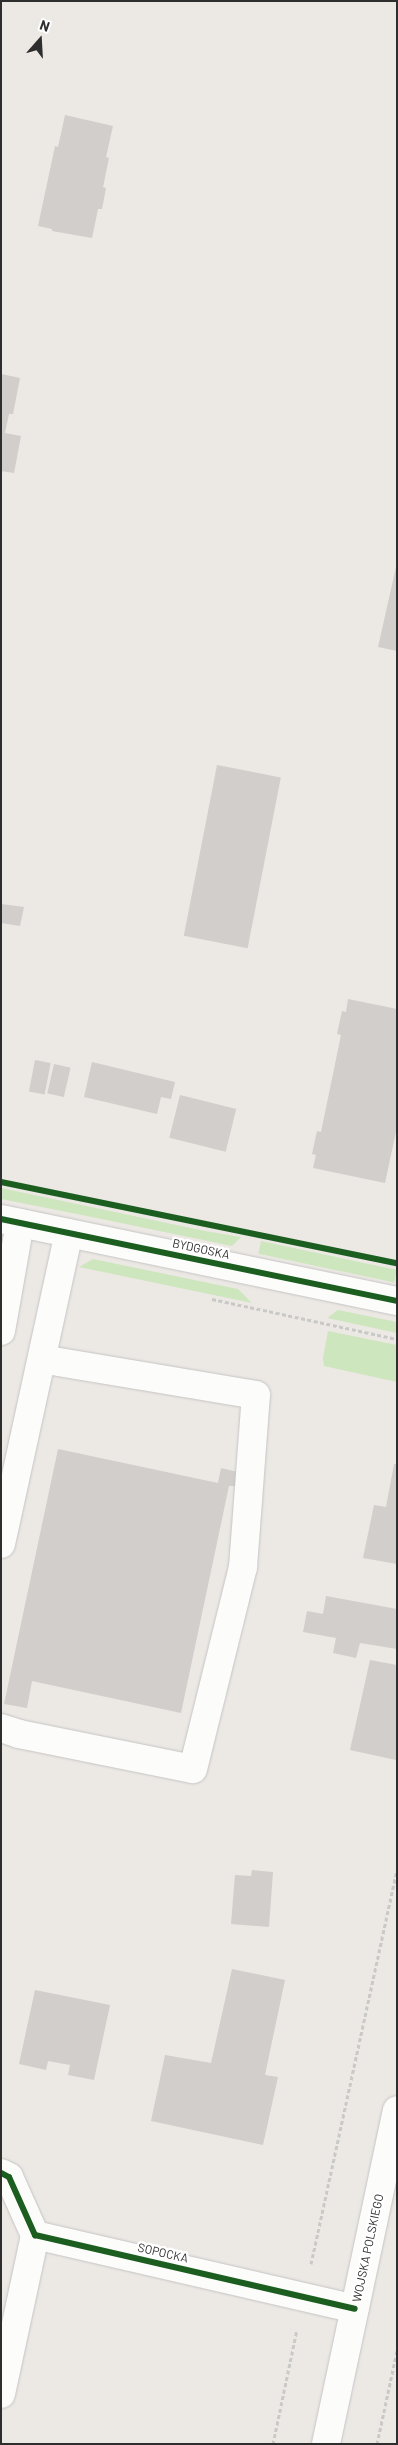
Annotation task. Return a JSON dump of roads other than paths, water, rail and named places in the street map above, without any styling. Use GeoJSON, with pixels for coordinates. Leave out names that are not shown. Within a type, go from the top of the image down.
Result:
{"type":"FeatureCollection","features":[{"type":"Feature","properties":{"kind":"street","name":"BYDGOSKA"},"geometry":{"type":"LineString","coordinates":[[11,1220],[397,1301]]}},
{"type":"Feature","properties":{"kind":"street"},"geometry":{"type":"LineString","coordinates":[[1,1332],[11,1220]]}},
{"type":"Feature","properties":{"kind":"street"},"geometry":{"type":"LineString","coordinates":[[1,1544],[69,1233]]}},
{"type":"Feature","properties":{"kind":"street"},"geometry":{"type":"LineString","coordinates":[[1,1728],[20,1734],[192,1769],[243,1567],[256,1395],[42,1359]]}},
{"type":"Feature","properties":{"kind":"street","name":"WOJSKA POLSKIEGO"},"geometry":{"type":"LineString","coordinates":[[326,2444],[397,2110]]}},
{"type":"Feature","properties":{"kind":"street"},"geometry":{"type":"LineString","coordinates":[[1,2173],[8,2177],[35,2235],[1,2394]]}},
{"type":"Feature","properties":{"kind":"street","name":"SOPOCKA"},"geometry":{"type":"LineString","coordinates":[[35,2235],[355,2309]]}}]}
